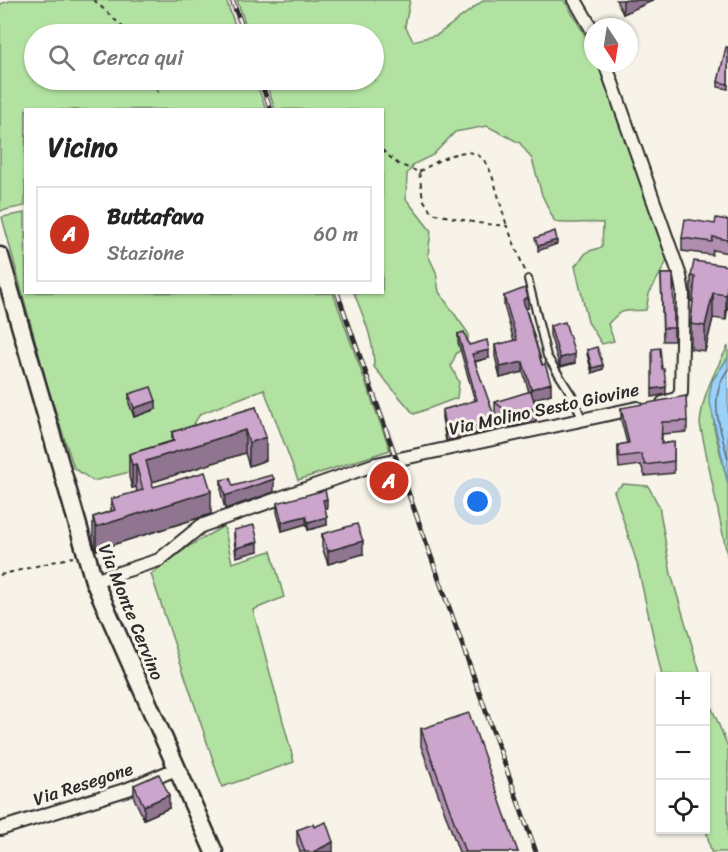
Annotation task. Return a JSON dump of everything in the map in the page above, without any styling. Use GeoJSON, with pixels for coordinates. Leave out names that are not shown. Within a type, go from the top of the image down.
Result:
{"type":"FeatureCollection","features":[{"type":"Feature","properties":{"kind":"street"},"geometry":{"type":"LineString","coordinates":[[575,0],[586,18]]}},
{"type":"Feature","properties":{"kind":"street","name":"Via Molino Sesto Giovine"},"geometry":{"type":"LineString","coordinates":[[94,581],[159,560],[201,526],[376,464],[671,401],[679,396],[682,388],[683,293],[680,276],[608,72]]}},
{"type":"Feature","properties":{"kind":"street","name":"Via Monte Cervino"},"geometry":{"type":"LineString","coordinates":[[0,256],[94,581],[214,852]]}},
{"type":"Feature","properties":{"kind":"street","name":"Via Resegone"},"geometry":{"type":"LineString","coordinates":[[0,829],[128,789],[176,769]]}},
{"type":"Feature","properties":{"kind":"lane"},"geometry":{"type":"LineString","coordinates":[[528,279],[547,356],[573,397],[582,419]]}},
{"type":"Feature","properties":{"kind":"lane"},"geometry":{"type":"LineString","coordinates":[[376,464],[384,485]]}},
{"type":"Feature","properties":{"kind":"path"},"geometry":{"type":"LineString","coordinates":[[94,0],[119,24]]}},
{"type":"Feature","properties":{"kind":"path"},"geometry":{"type":"LineString","coordinates":[[157,90],[159,96]]}},
{"type":"Feature","properties":{"kind":"path"},"geometry":{"type":"LineString","coordinates":[[419,172],[444,156],[462,151],[477,154],[490,166],[507,226],[528,279]]}},
{"type":"Feature","properties":{"kind":"path"},"geometry":{"type":"LineString","coordinates":[[384,152],[398,164],[419,172]]}},
{"type":"Feature","properties":{"kind":"path"},"geometry":{"type":"LineString","coordinates":[[419,172],[423,199],[432,213],[477,223],[507,226]]}},
{"type":"Feature","properties":{"kind":"path"},"geometry":{"type":"LineString","coordinates":[[0,575],[86,554]]}},
{"type":"Feature","properties":{"kind":"shaded area"},"geometry":{"type":"Polygon","coordinates":[[[226,0],[237,0],[245,24],[234,24],[226,0]]]}},
{"type":"Feature","properties":{"kind":"shaded area"},"geometry":{"type":"Polygon","coordinates":[[[259,90],[269,90],[276,108],[266,108],[259,90]]]}},
{"type":"Feature","properties":{"kind":"shaded area"},"geometry":{"type":"Polygon","coordinates":[[[333,294],[339,294],[398,452],[391,454],[333,294]]]}},
{"type":"Feature","properties":{"kind":"green space"},"geometry":{"type":"Polygon","coordinates":[[[13,0],[226,0],[234,24],[24,24],[24,90],[259,90],[266,108],[24,108],[24,206],[0,211],[0,4],[13,0]]]}},
{"type":"Feature","properties":{"kind":"green space"},"geometry":{"type":"Polygon","coordinates":[[[237,0],[410,0],[405,26],[413,41],[437,35],[484,0],[564,0],[584,33],[584,72],[602,72],[654,214],[667,261],[649,294],[646,310],[622,312],[608,324],[614,341],[602,344],[588,322],[575,266],[587,252],[602,247],[603,223],[555,222],[542,195],[532,159],[520,143],[487,126],[455,132],[433,155],[414,164],[407,174],[406,199],[431,231],[428,255],[436,272],[439,292],[468,333],[468,343],[456,354],[451,366],[459,382],[457,398],[414,414],[374,367],[370,338],[354,294],[384,294],[384,108],[275,108],[268,90],[384,90],[384,24],[245,24],[237,0]]]}},
{"type":"Feature","properties":{"kind":"green space"},"geometry":{"type":"Polygon","coordinates":[[[24,213],[24,294],[333,294],[390,450],[298,480],[264,389],[200,414],[192,427],[150,467],[93,481],[74,468],[47,385],[2,217],[24,213]]]}},
{"type":"Feature","properties":{"kind":"green space"},"geometry":{"type":"Polygon","coordinates":[[[728,346],[728,358],[712,381],[714,428],[728,484],[728,559],[700,424],[706,393],[728,346]]]}},
{"type":"Feature","properties":{"kind":"green space"},"geometry":{"type":"Polygon","coordinates":[[[623,484],[648,486],[659,506],[671,574],[700,672],[661,672],[637,563],[614,491],[623,484]]]}},
{"type":"Feature","properties":{"kind":"green space"},"geometry":{"type":"Polygon","coordinates":[[[224,526],[232,563],[271,551],[284,597],[253,610],[294,762],[222,787],[151,574],[191,545],[224,526]]]}},
{"type":"Feature","properties":{"kind":"green space"},"geometry":{"type":"Polygon","coordinates":[[[710,704],[728,747],[728,852],[711,852],[707,834],[710,834],[710,704]]]}},
{"type":"Feature","properties":{"kind":"water"},"geometry":{"type":"Polygon","coordinates":[[[728,358],[728,484],[709,398],[712,381],[728,358]]]}},
{"type":"Feature","properties":{"kind":"building"},"geometry":{"type":"Polygon","coordinates":[[[726,47],[728,47],[728,84],[718,82],[726,47]]]}},
{"type":"Feature","properties":{"kind":"building"},"geometry":{"type":"Polygon","coordinates":[[[716,218],[728,220],[728,240],[713,237],[712,242],[682,238],[685,219],[715,224],[716,218]]]}},
{"type":"Feature","properties":{"kind":"building"},"geometry":{"type":"Polygon","coordinates":[[[555,231],[557,240],[538,246],[535,238],[555,231]]]}},
{"type":"Feature","properties":{"kind":"building"},"geometry":{"type":"Polygon","coordinates":[[[694,261],[728,266],[726,295],[713,293],[705,326],[691,324],[695,277],[691,276],[694,261]]]}},
{"type":"Feature","properties":{"kind":"building"},"geometry":{"type":"Polygon","coordinates":[[[661,274],[673,274],[674,328],[663,328],[661,274]]]}},
{"type":"Feature","properties":{"kind":"building"},"geometry":{"type":"Polygon","coordinates":[[[525,288],[528,297],[523,300],[542,365],[545,364],[551,383],[531,389],[523,362],[500,367],[495,345],[517,340],[504,296],[525,288]]]}},
{"type":"Feature","properties":{"kind":"building"},"geometry":{"type":"Polygon","coordinates":[[[565,322],[575,354],[560,358],[550,326],[565,322]]]}},
{"type":"Feature","properties":{"kind":"building"},"geometry":{"type":"Polygon","coordinates":[[[464,332],[469,345],[487,340],[489,350],[472,354],[496,421],[446,433],[442,410],[477,400],[458,334],[464,332]]]}},
{"type":"Feature","properties":{"kind":"building"},"geometry":{"type":"Polygon","coordinates":[[[597,347],[603,365],[592,368],[587,350],[597,347]]]}},
{"type":"Feature","properties":{"kind":"building"},"geometry":{"type":"Polygon","coordinates":[[[660,348],[666,387],[652,389],[652,349],[660,348]]]}},
{"type":"Feature","properties":{"kind":"building"},"geometry":{"type":"Polygon","coordinates":[[[151,387],[156,401],[134,408],[129,394],[151,387]]]}},
{"type":"Feature","properties":{"kind":"building"},"geometry":{"type":"Polygon","coordinates":[[[531,391],[536,408],[510,414],[495,402],[531,391]]]}},
{"type":"Feature","properties":{"kind":"building"},"geometry":{"type":"Polygon","coordinates":[[[686,396],[687,421],[662,422],[661,444],[674,442],[674,461],[645,465],[641,454],[619,457],[618,445],[629,443],[621,408],[686,396]]]}},
{"type":"Feature","properties":{"kind":"building"},"geometry":{"type":"Polygon","coordinates":[[[256,407],[266,437],[249,443],[245,430],[146,461],[153,487],[205,472],[211,491],[96,527],[93,517],[115,510],[111,499],[143,490],[136,464],[132,465],[129,454],[174,441],[172,432],[256,407]]]}},
{"type":"Feature","properties":{"kind":"building"},"geometry":{"type":"Polygon","coordinates":[[[392,470],[395,478],[389,480],[386,472],[392,470]]]}},
{"type":"Feature","properties":{"kind":"building"},"geometry":{"type":"Polygon","coordinates":[[[272,475],[274,479],[225,496],[221,480],[230,478],[233,486],[272,475]]]}},
{"type":"Feature","properties":{"kind":"building"},"geometry":{"type":"Polygon","coordinates":[[[325,490],[327,499],[323,500],[327,517],[308,522],[306,516],[282,522],[277,503],[325,490]]]}},
{"type":"Feature","properties":{"kind":"building"},"geometry":{"type":"Polygon","coordinates":[[[357,524],[363,541],[328,551],[322,534],[357,524]]]}},
{"type":"Feature","properties":{"kind":"building"},"geometry":{"type":"Polygon","coordinates":[[[254,525],[258,542],[236,548],[234,530],[254,525]]]}},
{"type":"Feature","properties":{"kind":"building"},"geometry":{"type":"Polygon","coordinates":[[[469,713],[518,852],[465,852],[421,729],[469,713]]]}},
{"type":"Feature","properties":{"kind":"building"},"geometry":{"type":"Polygon","coordinates":[[[159,774],[169,795],[144,806],[134,785],[159,774]]]}},
{"type":"Feature","properties":{"kind":"building"},"geometry":{"type":"Polygon","coordinates":[[[326,822],[333,842],[313,852],[305,852],[297,830],[326,822]]]}},
{"type":"Feature","properties":{"kind":"railway"},"geometry":{"type":"LineString","coordinates":[[232,0],[241,24]]}},
{"type":"Feature","properties":{"kind":"railway"},"geometry":{"type":"LineString","coordinates":[[264,90],[270,108]]}},
{"type":"Feature","properties":{"kind":"railway"},"geometry":{"type":"LineString","coordinates":[[338,294],[536,852]]}},
{"type":"Feature","properties":{"kind":"place","name":"Buttafava"},"geometry":{"type":"Point","coordinates":[389,481]}}]}
